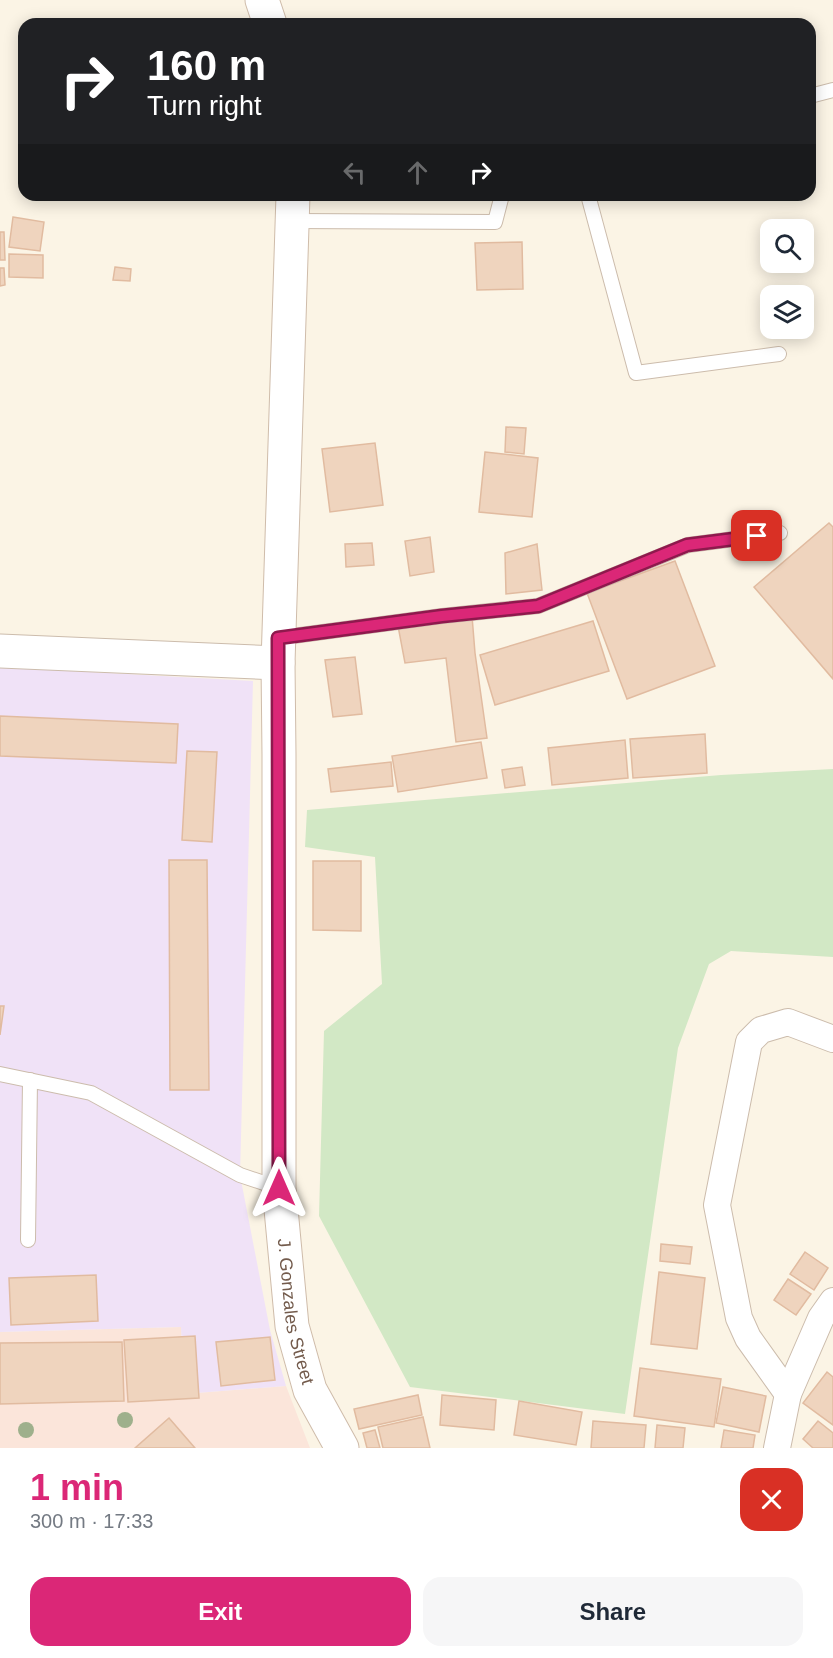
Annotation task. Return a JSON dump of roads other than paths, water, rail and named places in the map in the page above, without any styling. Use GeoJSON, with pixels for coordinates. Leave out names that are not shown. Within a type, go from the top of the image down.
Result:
{"type":"FeatureCollection","features":[{"type":"Feature","properties":{"kind":"main road"},"geometry":{"type":"LineString","coordinates":[[262,0],[268,18]]}},
{"type":"Feature","properties":{"kind":"main road","name":"J. Gonzales Street"},"geometry":{"type":"LineString","coordinates":[[293,208],[278,650],[279,1188],[292,1326],[310,1390],[342,1448]]}},
{"type":"Feature","properties":{"kind":"main road"},"geometry":{"type":"LineString","coordinates":[[0,651],[278,650]]}},
{"type":"Feature","properties":{"kind":"street"},"geometry":{"type":"LineString","coordinates":[[788,1394],[748,1338],[739,1318],[717,1205],[749,1042],[761,1030],[788,1022],[833,1039]]}},
{"type":"Feature","properties":{"kind":"street"},"geometry":{"type":"LineString","coordinates":[[777,1448],[788,1394],[821,1318],[833,1301]]}},
{"type":"Feature","properties":{"kind":"lane"},"geometry":{"type":"LineString","coordinates":[[816,94],[833,90]]}},
{"type":"Feature","properties":{"kind":"lane"},"geometry":{"type":"LineString","coordinates":[[293,208],[495,222],[500,201]]}},
{"type":"Feature","properties":{"kind":"lane"},"geometry":{"type":"LineString","coordinates":[[590,201],[636,373],[779,354]]}},
{"type":"Feature","properties":{"kind":"lane"},"geometry":{"type":"LineString","coordinates":[[278,650],[442,616],[538,606],[687,545],[780,533]]}},
{"type":"Feature","properties":{"kind":"lane"},"geometry":{"type":"LineString","coordinates":[[0,1074],[97,1095],[240,1175],[279,1188]]}},
{"type":"Feature","properties":{"kind":"lane"},"geometry":{"type":"LineString","coordinates":[[28,1240],[30,1080]]}}]}
